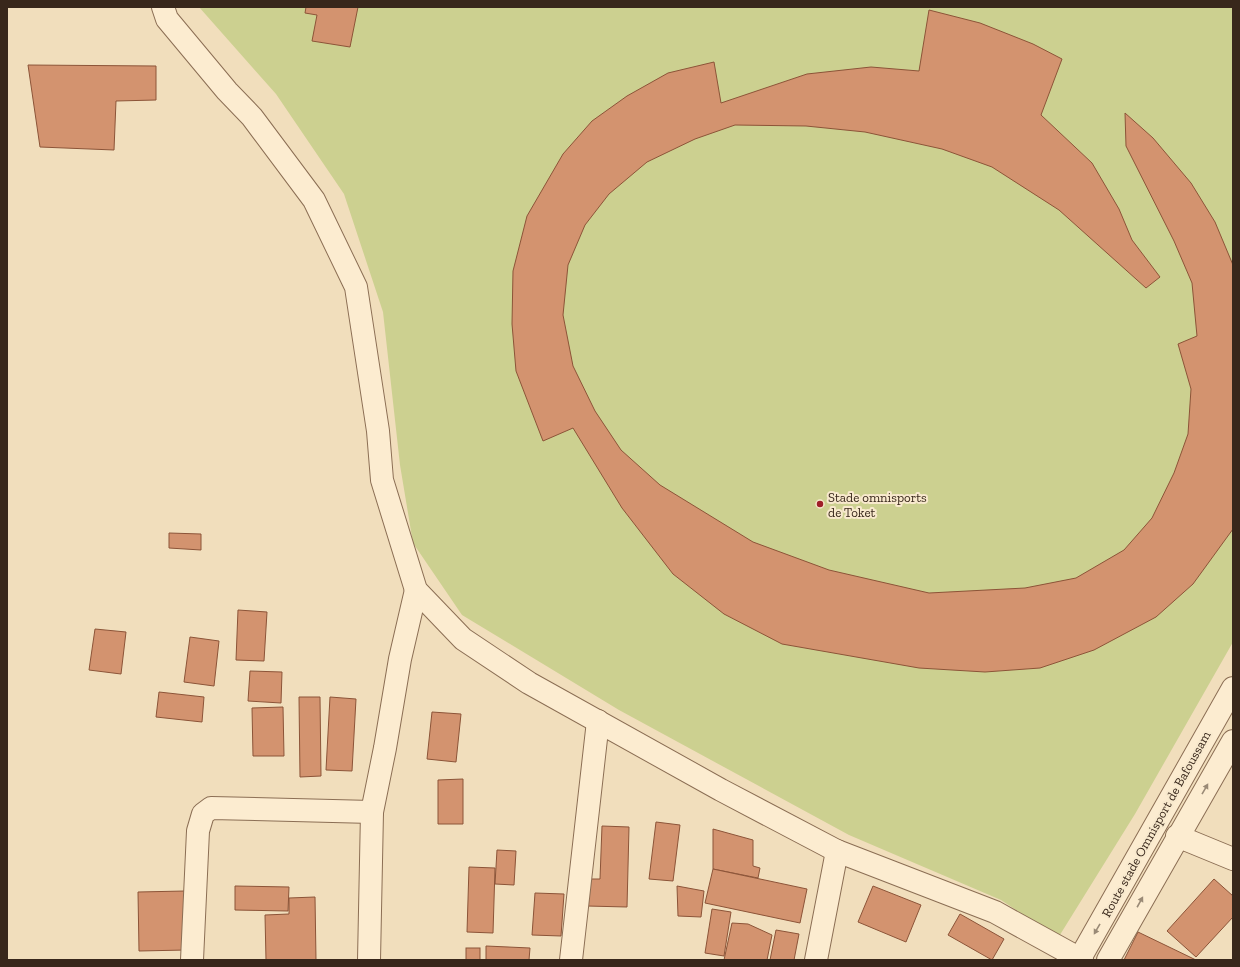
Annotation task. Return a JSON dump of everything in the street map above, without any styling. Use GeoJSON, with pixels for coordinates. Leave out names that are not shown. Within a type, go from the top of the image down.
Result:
{"type":"FeatureCollection","features":[{"type":"Feature","properties":{"kind":"street"},"geometry":{"type":"LineString","coordinates":[[163,7],[167,19],[227,91],[252,117],[314,200],[356,287],[378,431],[382,480],[416,590],[463,639],[529,683],[721,790],[837,851],[995,912],[1081,960]]}},
{"type":"Feature","properties":{"kind":"street"},"geometry":{"type":"LineString","coordinates":[[369,960],[372,812],[400,660],[416,590]]}},
{"type":"Feature","properties":{"kind":"street","name":"Route stade Omnisport de Bafoussam"},"geometry":{"type":"LineString","coordinates":[[1081,960],[1233,688]]}},
{"type":"Feature","properties":{"kind":"street"},"geometry":{"type":"LineString","coordinates":[[571,960],[598,721]]}},
{"type":"Feature","properties":{"kind":"street","name":"Route stade Omnisport de Bafoussam"},"geometry":{"type":"LineString","coordinates":[[1108,960],[1177,836],[1233,741]]}},
{"type":"Feature","properties":{"kind":"street"},"geometry":{"type":"LineString","coordinates":[[192,960],[198,831],[203,814],[211,808],[372,812]]}},
{"type":"Feature","properties":{"kind":"street"},"geometry":{"type":"LineString","coordinates":[[1177,836],[1233,859]]}},
{"type":"Feature","properties":{"kind":"street"},"geometry":{"type":"LineString","coordinates":[[816,960],[837,851]]}},
{"type":"Feature","properties":{"kind":"green space","name":"Stade omnisports de Toket"},"geometry":{"type":"Polygon","coordinates":[[[199,7],[1233,7],[1233,642],[1135,814],[1058,938],[1001,900],[849,835],[619,710],[462,615],[413,543],[400,465],[383,312],[344,194],[276,94],[199,7]]]}},
{"type":"Feature","properties":{"kind":"building"},"geometry":{"type":"Polygon","coordinates":[[[306,7],[358,7],[350,47],[312,41],[317,15],[305,13],[306,7]]]}},
{"type":"Feature","properties":{"kind":"building"},"geometry":{"type":"Polygon","coordinates":[[[929,10],[980,23],[1033,44],[1062,59],[1041,115],[1092,163],[1119,209],[1132,240],[1160,277],[1146,288],[1059,210],[992,167],[942,149],[865,132],[806,126],[735,125],[695,139],[647,162],[609,194],[585,225],[568,265],[563,315],[573,366],[595,411],[621,450],[660,485],[753,542],[829,570],[929,593],[1025,588],[1076,578],[1124,550],[1152,518],[1174,473],[1188,434],[1191,389],[1178,344],[1197,336],[1192,283],[1174,241],[1126,146],[1125,113],[1153,138],[1191,183],[1215,222],[1233,265],[1233,529],[1193,584],[1156,617],[1094,650],[1040,668],[985,672],[919,668],[782,644],[724,614],[673,574],[622,508],[573,428],[543,441],[516,371],[512,324],[513,271],[527,216],[563,154],[592,121],[627,96],[668,73],[714,62],[721,103],[807,74],[871,67],[919,71],[929,10]]]}},
{"type":"Feature","properties":{"kind":"building"},"geometry":{"type":"Polygon","coordinates":[[[28,65],[156,66],[156,100],[116,101],[114,150],[40,147],[28,65]]]}},
{"type":"Feature","properties":{"kind":"building"},"geometry":{"type":"Polygon","coordinates":[[[169,533],[201,534],[201,550],[169,548],[169,533]]]}},
{"type":"Feature","properties":{"kind":"building"},"geometry":{"type":"Polygon","coordinates":[[[238,610],[267,612],[264,661],[236,660],[238,610]]]}},
{"type":"Feature","properties":{"kind":"building"},"geometry":{"type":"Polygon","coordinates":[[[95,629],[126,632],[121,674],[89,670],[95,629]]]}},
{"type":"Feature","properties":{"kind":"building"},"geometry":{"type":"Polygon","coordinates":[[[190,637],[219,641],[214,686],[184,682],[190,637]]]}},
{"type":"Feature","properties":{"kind":"building"},"geometry":{"type":"Polygon","coordinates":[[[250,671],[282,672],[281,703],[248,701],[250,671]]]}},
{"type":"Feature","properties":{"kind":"building"},"geometry":{"type":"Polygon","coordinates":[[[159,692],[204,697],[202,722],[156,717],[159,692]]]}},
{"type":"Feature","properties":{"kind":"building"},"geometry":{"type":"Polygon","coordinates":[[[299,697],[320,697],[321,776],[300,777],[299,697]]]}},
{"type":"Feature","properties":{"kind":"building"},"geometry":{"type":"Polygon","coordinates":[[[330,697],[356,699],[352,771],[326,770],[330,697]]]}},
{"type":"Feature","properties":{"kind":"building"},"geometry":{"type":"Polygon","coordinates":[[[283,707],[284,756],[253,756],[252,708],[283,707]]]}},
{"type":"Feature","properties":{"kind":"building"},"geometry":{"type":"Polygon","coordinates":[[[432,712],[461,714],[456,762],[427,759],[432,712]]]}},
{"type":"Feature","properties":{"kind":"building"},"geometry":{"type":"Polygon","coordinates":[[[463,779],[463,824],[438,824],[438,780],[463,779]]]}},
{"type":"Feature","properties":{"kind":"building"},"geometry":{"type":"Polygon","coordinates":[[[656,822],[680,825],[673,881],[649,879],[656,822]]]}},
{"type":"Feature","properties":{"kind":"building"},"geometry":{"type":"Polygon","coordinates":[[[602,826],[629,827],[627,907],[587,906],[588,879],[600,879],[602,826]]]}},
{"type":"Feature","properties":{"kind":"building"},"geometry":{"type":"Polygon","coordinates":[[[713,829],[753,840],[753,866],[760,868],[758,878],[713,869],[713,829]]]}},
{"type":"Feature","properties":{"kind":"building"},"geometry":{"type":"Polygon","coordinates":[[[497,850],[516,851],[514,885],[495,884],[497,850]]]}},
{"type":"Feature","properties":{"kind":"building"},"geometry":{"type":"Polygon","coordinates":[[[469,867],[495,868],[493,933],[467,932],[469,867]]]}},
{"type":"Feature","properties":{"kind":"building"},"geometry":{"type":"Polygon","coordinates":[[[713,869],[807,889],[800,923],[705,903],[713,869]]]}},
{"type":"Feature","properties":{"kind":"building"},"geometry":{"type":"Polygon","coordinates":[[[1214,879],[1233,896],[1233,917],[1196,957],[1167,931],[1214,879]]]}},
{"type":"Feature","properties":{"kind":"building"},"geometry":{"type":"Polygon","coordinates":[[[235,886],[289,887],[288,911],[235,910],[235,886]]]}},
{"type":"Feature","properties":{"kind":"building"},"geometry":{"type":"Polygon","coordinates":[[[677,886],[704,891],[701,917],[678,916],[677,886]]]}},
{"type":"Feature","properties":{"kind":"building"},"geometry":{"type":"Polygon","coordinates":[[[873,886],[921,905],[906,942],[858,922],[873,886]]]}},
{"type":"Feature","properties":{"kind":"building"},"geometry":{"type":"Polygon","coordinates":[[[185,891],[186,950],[139,951],[138,892],[185,891]]]}},
{"type":"Feature","properties":{"kind":"building"},"geometry":{"type":"Polygon","coordinates":[[[535,893],[564,894],[561,936],[532,935],[535,893]]]}},
{"type":"Feature","properties":{"kind":"building"},"geometry":{"type":"Polygon","coordinates":[[[315,897],[316,960],[266,960],[265,915],[289,914],[289,898],[315,897]]]}},
{"type":"Feature","properties":{"kind":"building"},"geometry":{"type":"Polygon","coordinates":[[[712,909],[731,912],[724,956],[705,953],[712,909]]]}},
{"type":"Feature","properties":{"kind":"building"},"geometry":{"type":"Polygon","coordinates":[[[960,914],[1004,939],[992,960],[948,935],[960,914]]]}},
{"type":"Feature","properties":{"kind":"building"},"geometry":{"type":"Polygon","coordinates":[[[732,923],[748,924],[772,935],[767,960],[724,960],[732,923]]]}},
{"type":"Feature","properties":{"kind":"building"},"geometry":{"type":"Polygon","coordinates":[[[776,930],[799,934],[794,960],[770,960],[776,930]]]}},
{"type":"Feature","properties":{"kind":"building"},"geometry":{"type":"Polygon","coordinates":[[[1138,932],[1196,960],[1124,960],[1138,932]]]}},
{"type":"Feature","properties":{"kind":"building"},"geometry":{"type":"Polygon","coordinates":[[[486,946],[530,948],[529,960],[486,960],[486,946]]]}},
{"type":"Feature","properties":{"kind":"building"},"geometry":{"type":"Polygon","coordinates":[[[466,948],[480,948],[480,960],[466,960],[466,948]]]}},
{"type":"Feature","properties":{"kind":"place","name":"Stade omnisports de Toket"},"geometry":{"type":"Point","coordinates":[820,504]}}]}
